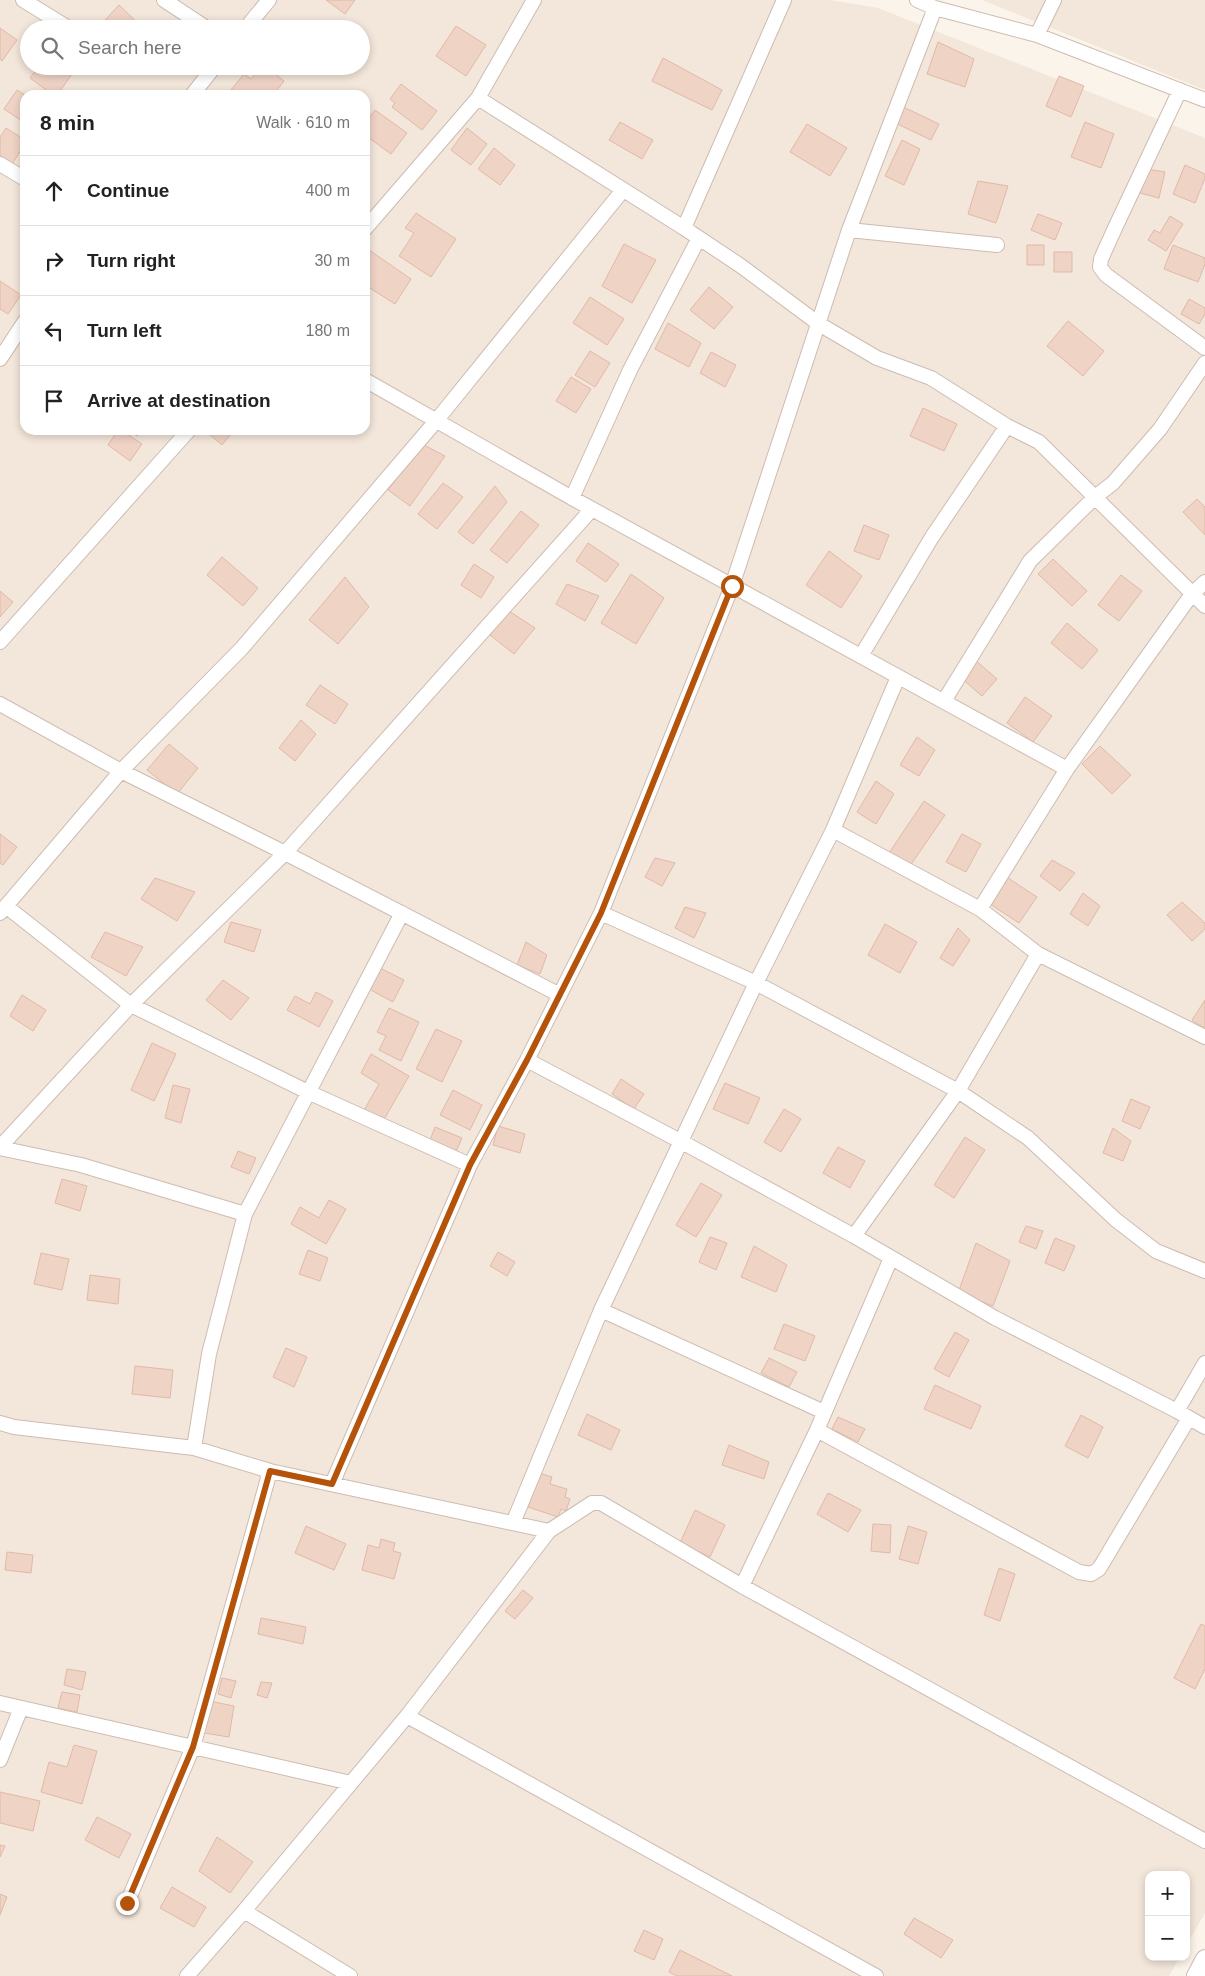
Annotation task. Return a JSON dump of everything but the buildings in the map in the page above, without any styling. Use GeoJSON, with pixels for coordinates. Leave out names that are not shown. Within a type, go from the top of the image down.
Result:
{"type":"FeatureCollection","features":[{"type":"Feature","properties":{"kind":"street"},"geometry":{"type":"LineString","coordinates":[[23,0],[55,20]]}},
{"type":"Feature","properties":{"kind":"street"},"geometry":{"type":"LineString","coordinates":[[164,0],[194,20]]}},
{"type":"Feature","properties":{"kind":"street"},"geometry":{"type":"LineString","coordinates":[[252,20],[269,0]]}},
{"type":"Feature","properties":{"kind":"street"},"geometry":{"type":"LineString","coordinates":[[370,223],[478,98],[534,0]]}},
{"type":"Feature","properties":{"kind":"street"},"geometry":{"type":"LineString","coordinates":[[684,228],[784,0]]}},
{"type":"Feature","properties":{"kind":"street"},"geometry":{"type":"LineString","coordinates":[[917,0],[935,8],[1037,35],[1205,100]]}},
{"type":"Feature","properties":{"kind":"street"},"geometry":{"type":"LineString","coordinates":[[1037,35],[1054,0]]}},
{"type":"Feature","properties":{"kind":"street"},"geometry":{"type":"LineString","coordinates":[[332,1484],[470,1165],[527,1060],[601,913],[732,586],[849,230],[935,8]]}},
{"type":"Feature","properties":{"kind":"street"},"geometry":{"type":"LineString","coordinates":[[196,90],[208,75]]}},
{"type":"Feature","properties":{"kind":"street"},"geometry":{"type":"LineString","coordinates":[[1180,90],[1114,228],[1101,259],[1100,268],[1106,275],[1205,348]]}},
{"type":"Feature","properties":{"kind":"street"},"geometry":{"type":"LineString","coordinates":[[478,98],[684,228],[741,266],[819,324],[877,358],[930,378],[1007,426],[1039,442],[1205,606]]}},
{"type":"Feature","properties":{"kind":"street"},"geometry":{"type":"LineString","coordinates":[[0,164],[20,177]]}},
{"type":"Feature","properties":{"kind":"street"},"geometry":{"type":"LineString","coordinates":[[470,1165],[308,1092],[131,1005],[3,910],[121,771],[242,648],[436,421],[624,190]]}},
{"type":"Feature","properties":{"kind":"street"},"geometry":{"type":"LineString","coordinates":[[849,230],[997,245]]}},
{"type":"Feature","properties":{"kind":"street"},"geometry":{"type":"LineString","coordinates":[[572,498],[630,370],[699,238]]}},
{"type":"Feature","properties":{"kind":"street"},"geometry":{"type":"LineString","coordinates":[[0,360],[20,329]]}},
{"type":"Feature","properties":{"kind":"street"},"geometry":{"type":"LineString","coordinates":[[944,701],[1030,561],[1095,497],[1113,483],[1160,429],[1205,363]]}},
{"type":"Feature","properties":{"kind":"street"},"geometry":{"type":"LineString","coordinates":[[370,383],[572,498],[1067,769]]}},
{"type":"Feature","properties":{"kind":"street"},"geometry":{"type":"LineString","coordinates":[[861,656],[932,536],[1007,426]]}},
{"type":"Feature","properties":{"kind":"street"},"geometry":{"type":"LineString","coordinates":[[0,642],[185,435]]}},
{"type":"Feature","properties":{"kind":"street"},"geometry":{"type":"LineString","coordinates":[[245,1214],[81,1166],[0,1147],[131,1005],[285,853],[592,509]]}},
{"type":"Feature","properties":{"kind":"street"},"geometry":{"type":"LineString","coordinates":[[980,909],[1067,769],[1192,594],[1205,582]]}},
{"type":"Feature","properties":{"kind":"street"},"geometry":{"type":"LineString","coordinates":[[513,1523],[601,1310],[756,983],[833,830],[898,676]]}},
{"type":"Feature","properties":{"kind":"street"},"geometry":{"type":"LineString","coordinates":[[0,704],[121,771],[560,995]]}},
{"type":"Feature","properties":{"kind":"street"},"geometry":{"type":"LineString","coordinates":[[833,830],[980,909],[1038,954],[1205,1037]]}},
{"type":"Feature","properties":{"kind":"street"},"geometry":{"type":"LineString","coordinates":[[194,1448],[209,1354],[245,1214],[402,913]]}},
{"type":"Feature","properties":{"kind":"street"},"geometry":{"type":"LineString","coordinates":[[601,913],[756,983],[958,1091],[1028,1138],[1116,1220],[1156,1251],[1205,1271]]}},
{"type":"Feature","properties":{"kind":"street"},"geometry":{"type":"LineString","coordinates":[[854,1236],[958,1091],[1038,954]]}},
{"type":"Feature","properties":{"kind":"street"},"geometry":{"type":"LineString","coordinates":[[527,1060],[854,1236],[995,1318],[1205,1427]]}},
{"type":"Feature","properties":{"kind":"street"},"geometry":{"type":"LineString","coordinates":[[742,1586],[817,1430],[891,1258]]}},
{"type":"Feature","properties":{"kind":"street"},"geometry":{"type":"LineString","coordinates":[[601,1310],[824,1412]]}},
{"type":"Feature","properties":{"kind":"street"},"geometry":{"type":"LineString","coordinates":[[817,1430],[1079,1572],[1091,1574],[1099,1569],[1183,1414],[1205,1363]]}},
{"type":"Feature","properties":{"kind":"street"},"geometry":{"type":"LineString","coordinates":[[0,1423],[14,1427],[194,1448],[270,1471],[549,1531]]}},
{"type":"Feature","properties":{"kind":"street"},"geometry":{"type":"LineString","coordinates":[[127,1903],[193,1747],[270,1471]]}},
{"type":"Feature","properties":{"kind":"street"},"geometry":{"type":"LineString","coordinates":[[187,1976],[244,1911],[407,1716],[549,1531],[592,1503],[601,1503],[742,1586],[1205,1841]]}},
{"type":"Feature","properties":{"kind":"street"},"geometry":{"type":"LineString","coordinates":[[0,1703],[351,1783]]}},
{"type":"Feature","properties":{"kind":"street"},"geometry":{"type":"LineString","coordinates":[[0,1760],[21,1708]]}},
{"type":"Feature","properties":{"kind":"street"},"geometry":{"type":"LineString","coordinates":[[407,1716],[876,1976]]}},
{"type":"Feature","properties":{"kind":"street"},"geometry":{"type":"LineString","coordinates":[[244,1911],[350,1976]]}},
{"type":"Feature","properties":{"kind":"street"},"geometry":{"type":"LineString","coordinates":[[1196,1976],[1205,1959]]}},
{"type":"Feature","properties":{"kind":"shaded area"},"geometry":{"type":"Polygon","coordinates":[[[0,0],[830,0],[878,8],[1205,138],[1205,1913],[1190,1939],[1190,1871],[1145,1871],[1145,1961],[1178,1961],[1169,1976],[0,1976],[0,0]]]}},
{"type":"Feature","properties":{"kind":"shaded area"},"geometry":{"type":"Polygon","coordinates":[[[982,0],[1205,0],[1205,90],[982,0]]]}},
{"type":"Feature","properties":{"kind":"route"},"geometry":{"type":"LineString","coordinates":[[127,1903],[193,1747],[270,1471],[332,1484],[470,1165],[527,1060],[601,913],[732,586]]}}]}
